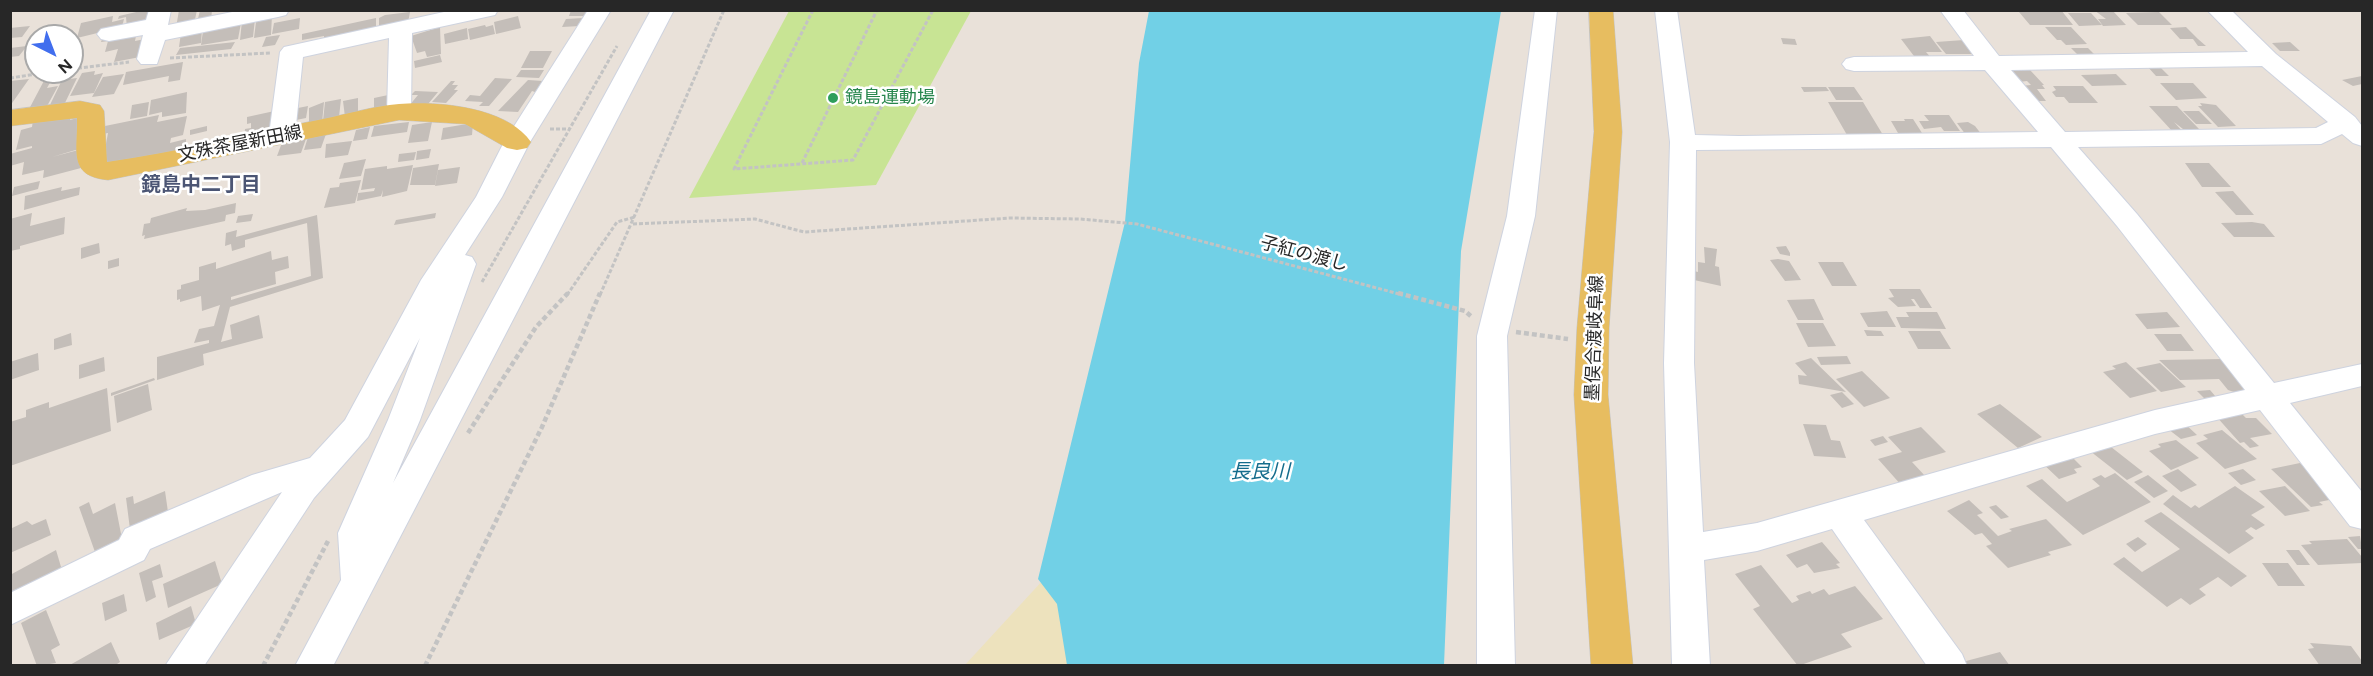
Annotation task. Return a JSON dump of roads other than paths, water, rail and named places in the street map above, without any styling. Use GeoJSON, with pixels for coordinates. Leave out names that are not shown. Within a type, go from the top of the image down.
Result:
{"type":"FeatureCollection","features":[{"type":"Feature","properties":{"kind":"main road","name":"墨俣合渡岐阜線"},"geometry":{"type":"LineString","coordinates":[[1600,10],[1608,132],[1591,395],[1612,666]]}},
{"type":"Feature","properties":{"kind":"main road","name":"文殊茶屋新田線"},"geometry":{"type":"LineString","coordinates":[[10,118],[80,110],[90,111],[93,167],[97,170],[108,171],[399,112],[451,113],[473,117],[521,136]]}},
{"type":"Feature","properties":{"kind":"street"},"geometry":{"type":"LineString","coordinates":[[109,34],[157,23],[278,10]]}},
{"type":"Feature","properties":{"kind":"street"},"geometry":{"type":"LineString","coordinates":[[282,135],[292,52],[401,30],[433,16],[487,10]]}},
{"type":"Feature","properties":{"kind":"street"},"geometry":{"type":"LineString","coordinates":[[183,666],[319,468],[357,428],[435,280],[489,197],[521,136],[600,10]]}},
{"type":"Feature","properties":{"kind":"street"},"geometry":{"type":"LineString","coordinates":[[313,666],[663,10]]}},
{"type":"Feature","properties":{"kind":"street"},"geometry":{"type":"LineString","coordinates":[[1496,666],[1492,336],[1521,216],[1545,10]]}},
{"type":"Feature","properties":{"kind":"street"},"geometry":{"type":"LineString","coordinates":[[1666,10],[1683,142],[1679,363],[1691,666]]}},
{"type":"Feature","properties":{"kind":"street"},"geometry":{"type":"LineString","coordinates":[[1951,10],[1992,63],[2127,220],[2362,516]]}},
{"type":"Feature","properties":{"kind":"street"},"geometry":{"type":"LineString","coordinates":[[2218,10],[2268,58],[2354,130]]}},
{"type":"Feature","properties":{"kind":"street"},"geometry":{"type":"LineString","coordinates":[[149,59],[157,23]]}},
{"type":"Feature","properties":{"kind":"street"},"geometry":{"type":"LineString","coordinates":[[399,112],[401,30]]}},
{"type":"Feature","properties":{"kind":"street"},"geometry":{"type":"LineString","coordinates":[[1854,64],[2268,58]]}},
{"type":"Feature","properties":{"kind":"street"},"geometry":{"type":"LineString","coordinates":[[1683,142],[1739,144],[2321,136],[2354,130]]}},
{"type":"Feature","properties":{"kind":"street"},"geometry":{"type":"LineString","coordinates":[[358,580],[355,533],[404,420],[445,306],[489,197]]}},
{"type":"Feature","properties":{"kind":"street"},"geometry":{"type":"LineString","coordinates":[[1688,549],[1757,537],[2155,422],[2269,398],[2362,375]]}},
{"type":"Feature","properties":{"kind":"street"},"geometry":{"type":"LineString","coordinates":[[10,610],[132,549],[137,539],[264,484],[319,468]]}},
{"type":"Feature","properties":{"kind":"street"},"geometry":{"type":"LineString","coordinates":[[1840,513],[1949,666]]}},
{"type":"Feature","properties":{"kind":"water","name":"長良川"},"geometry":{"type":"Polygon","coordinates":[[[1149,11],[1501,11],[1461,251],[1444,665],[1067,665],[1057,604],[1038,579],[1125,222],[1139,63],[1149,11]]]}},
{"type":"Feature","properties":{"kind":"place","name":"鏡島運動場"},"geometry":{"type":"Point","coordinates":[833,98]}},
{"type":"Feature","properties":{"kind":"district","name":"鏡島中二丁目"},"geometry":{"type":"Point","coordinates":[201,185]}}]}
